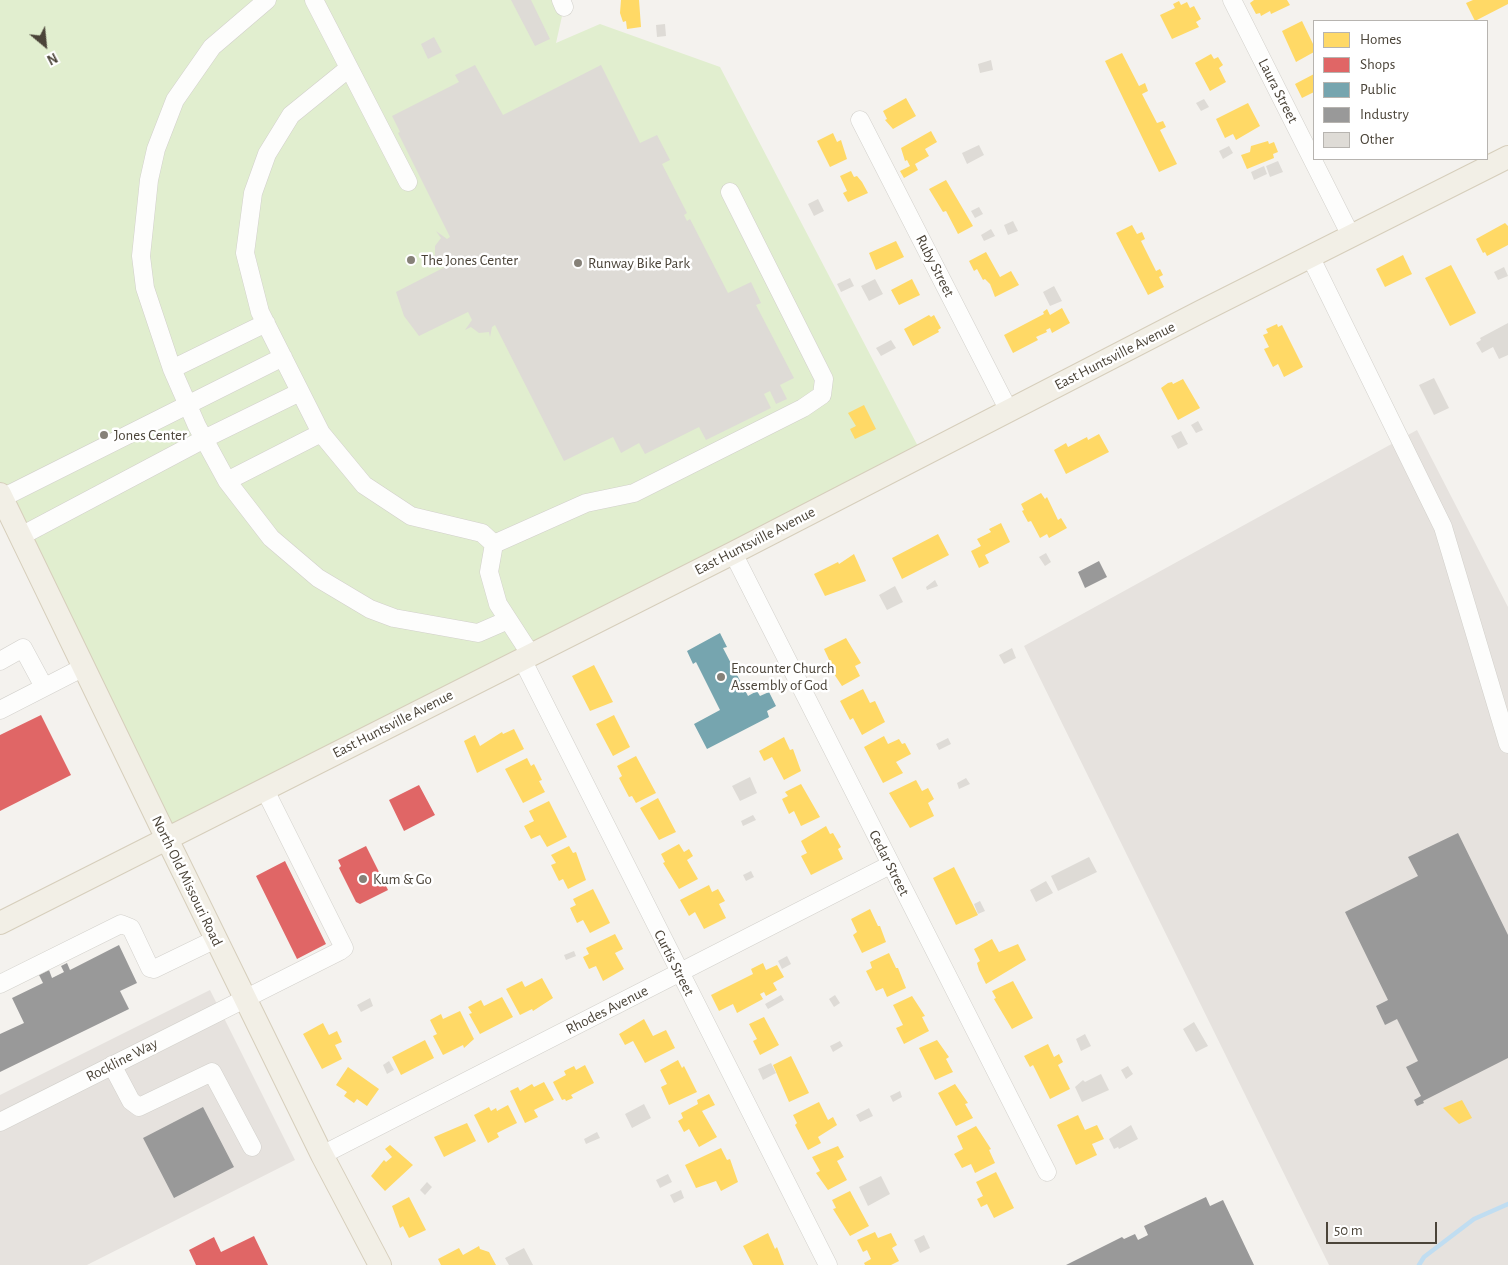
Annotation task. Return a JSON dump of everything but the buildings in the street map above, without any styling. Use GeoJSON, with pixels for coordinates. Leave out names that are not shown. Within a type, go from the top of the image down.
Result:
{"type":"FeatureCollection","features":[{"type":"Feature","properties":{"kind":"main road","name":"East Huntsville Avenue"},"geometry":{"type":"LineString","coordinates":[[0,923],[167,840],[1508,156]]}},
{"type":"Feature","properties":{"kind":"main road","name":"North Old Missouri Road"},"geometry":{"type":"LineString","coordinates":[[1,496],[322,1155],[380,1265]]}},
{"type":"Feature","properties":{"kind":"street"},"geometry":{"type":"LineString","coordinates":[[267,0],[212,47],[175,100],[156,149],[149,180],[141,256],[145,288],[172,369],[204,439],[227,481],[270,538],[318,578],[370,610],[394,618],[478,633],[508,620]]}},
{"type":"Feature","properties":{"kind":"street"},"geometry":{"type":"LineString","coordinates":[[314,0],[408,182]]}},
{"type":"Feature","properties":{"kind":"street","name":"Laura Street"},"geometry":{"type":"LineString","coordinates":[[1232,0],[1351,236]]}},
{"type":"Feature","properties":{"kind":"street"},"geometry":{"type":"LineString","coordinates":[[349,68],[291,115],[267,154],[253,193],[245,253],[260,312],[321,433],[364,485],[411,516],[482,532],[494,544],[586,503],[634,493],[803,408],[822,395],[824,379],[730,192]]}},
{"type":"Feature","properties":{"kind":"street","name":"Ruby Street"},"geometry":{"type":"LineString","coordinates":[[860,120],[1009,411]]}},
{"type":"Feature","properties":{"kind":"street"},"geometry":{"type":"LineString","coordinates":[[1310,256],[1442,527],[1508,744]]}},
{"type":"Feature","properties":{"kind":"street"},"geometry":{"type":"LineString","coordinates":[[172,369],[266,323]]}},
{"type":"Feature","properties":{"kind":"street"},"geometry":{"type":"LineString","coordinates":[[1,496],[283,357]]}},
{"type":"Feature","properties":{"kind":"street"},"geometry":{"type":"LineString","coordinates":[[21,536],[204,439],[300,392]]}},
{"type":"Feature","properties":{"kind":"street"},"geometry":{"type":"LineString","coordinates":[[227,481],[321,433]]}},
{"type":"Feature","properties":{"kind":"street","name":"Curtis Street"},"geometry":{"type":"LineString","coordinates":[[494,544],[489,572],[498,604],[508,620],[680,973],[828,1265]]}},
{"type":"Feature","properties":{"kind":"street","name":"Cedar Street"},"geometry":{"type":"LineString","coordinates":[[733,552],[1047,1172]]}},
{"type":"Feature","properties":{"kind":"street"},"geometry":{"type":"LineString","coordinates":[[0,661],[23,648],[44,687]]}},
{"type":"Feature","properties":{"kind":"street"},"geometry":{"type":"LineString","coordinates":[[0,710],[84,667]]}},
{"type":"Feature","properties":{"kind":"street","name":"Rockline Way"},"geometry":{"type":"LineString","coordinates":[[0,1122],[344,948],[265,790]]}},
{"type":"Feature","properties":{"kind":"street","name":"Rhodes Avenue"},"geometry":{"type":"LineString","coordinates":[[322,1155],[890,865]]}},
{"type":"Feature","properties":{"kind":"street"},"geometry":{"type":"LineString","coordinates":[[0,984],[121,924],[131,928],[150,968],[154,969],[216,939]]}},
{"type":"Feature","properties":{"kind":"street"},"geometry":{"type":"LineString","coordinates":[[112,1065],[131,1101],[139,1107],[212,1072],[252,1147]]}},
{"type":"Feature","properties":{"kind":"shaded area"},"geometry":{"type":"Polygon","coordinates":[[[1417,430],[1508,607],[1508,1265],[1329,1265],[1024,646],[1417,430]]]}},
{"type":"Feature","properties":{"kind":"shaded area"},"geometry":{"type":"Polygon","coordinates":[[[210,990],[295,1160],[87,1265],[0,1265],[0,1095],[210,990]]]}},
{"type":"Feature","properties":{"kind":"green space","name":"The Jones Center"},"geometry":{"type":"Polygon","coordinates":[[[0,0],[561,0],[564,7],[556,43],[600,24],[720,67],[922,454],[167,839],[0,494],[0,0]]]}},
{"type":"Feature","properties":{"kind":"waterway"},"geometry":{"type":"LineString","coordinates":[[1419,1265],[1424,1257],[1474,1219],[1508,1204]]}},
{"type":"Feature","properties":{"kind":"place","name":"The Jones Center"},"geometry":{"type":"Point","coordinates":[411,260]}},
{"type":"Feature","properties":{"kind":"place","name":"Runway Bike Park"},"geometry":{"type":"Point","coordinates":[578,263]}},
{"type":"Feature","properties":{"kind":"place","name":"Jones Center"},"geometry":{"type":"Point","coordinates":[104,435]}},
{"type":"Feature","properties":{"kind":"place","name":"Encounter Church Assembly of God"},"geometry":{"type":"Point","coordinates":[721,677]}},
{"type":"Feature","properties":{"kind":"place","name":"Kum & Go"},"geometry":{"type":"Point","coordinates":[363,879]}}]}
